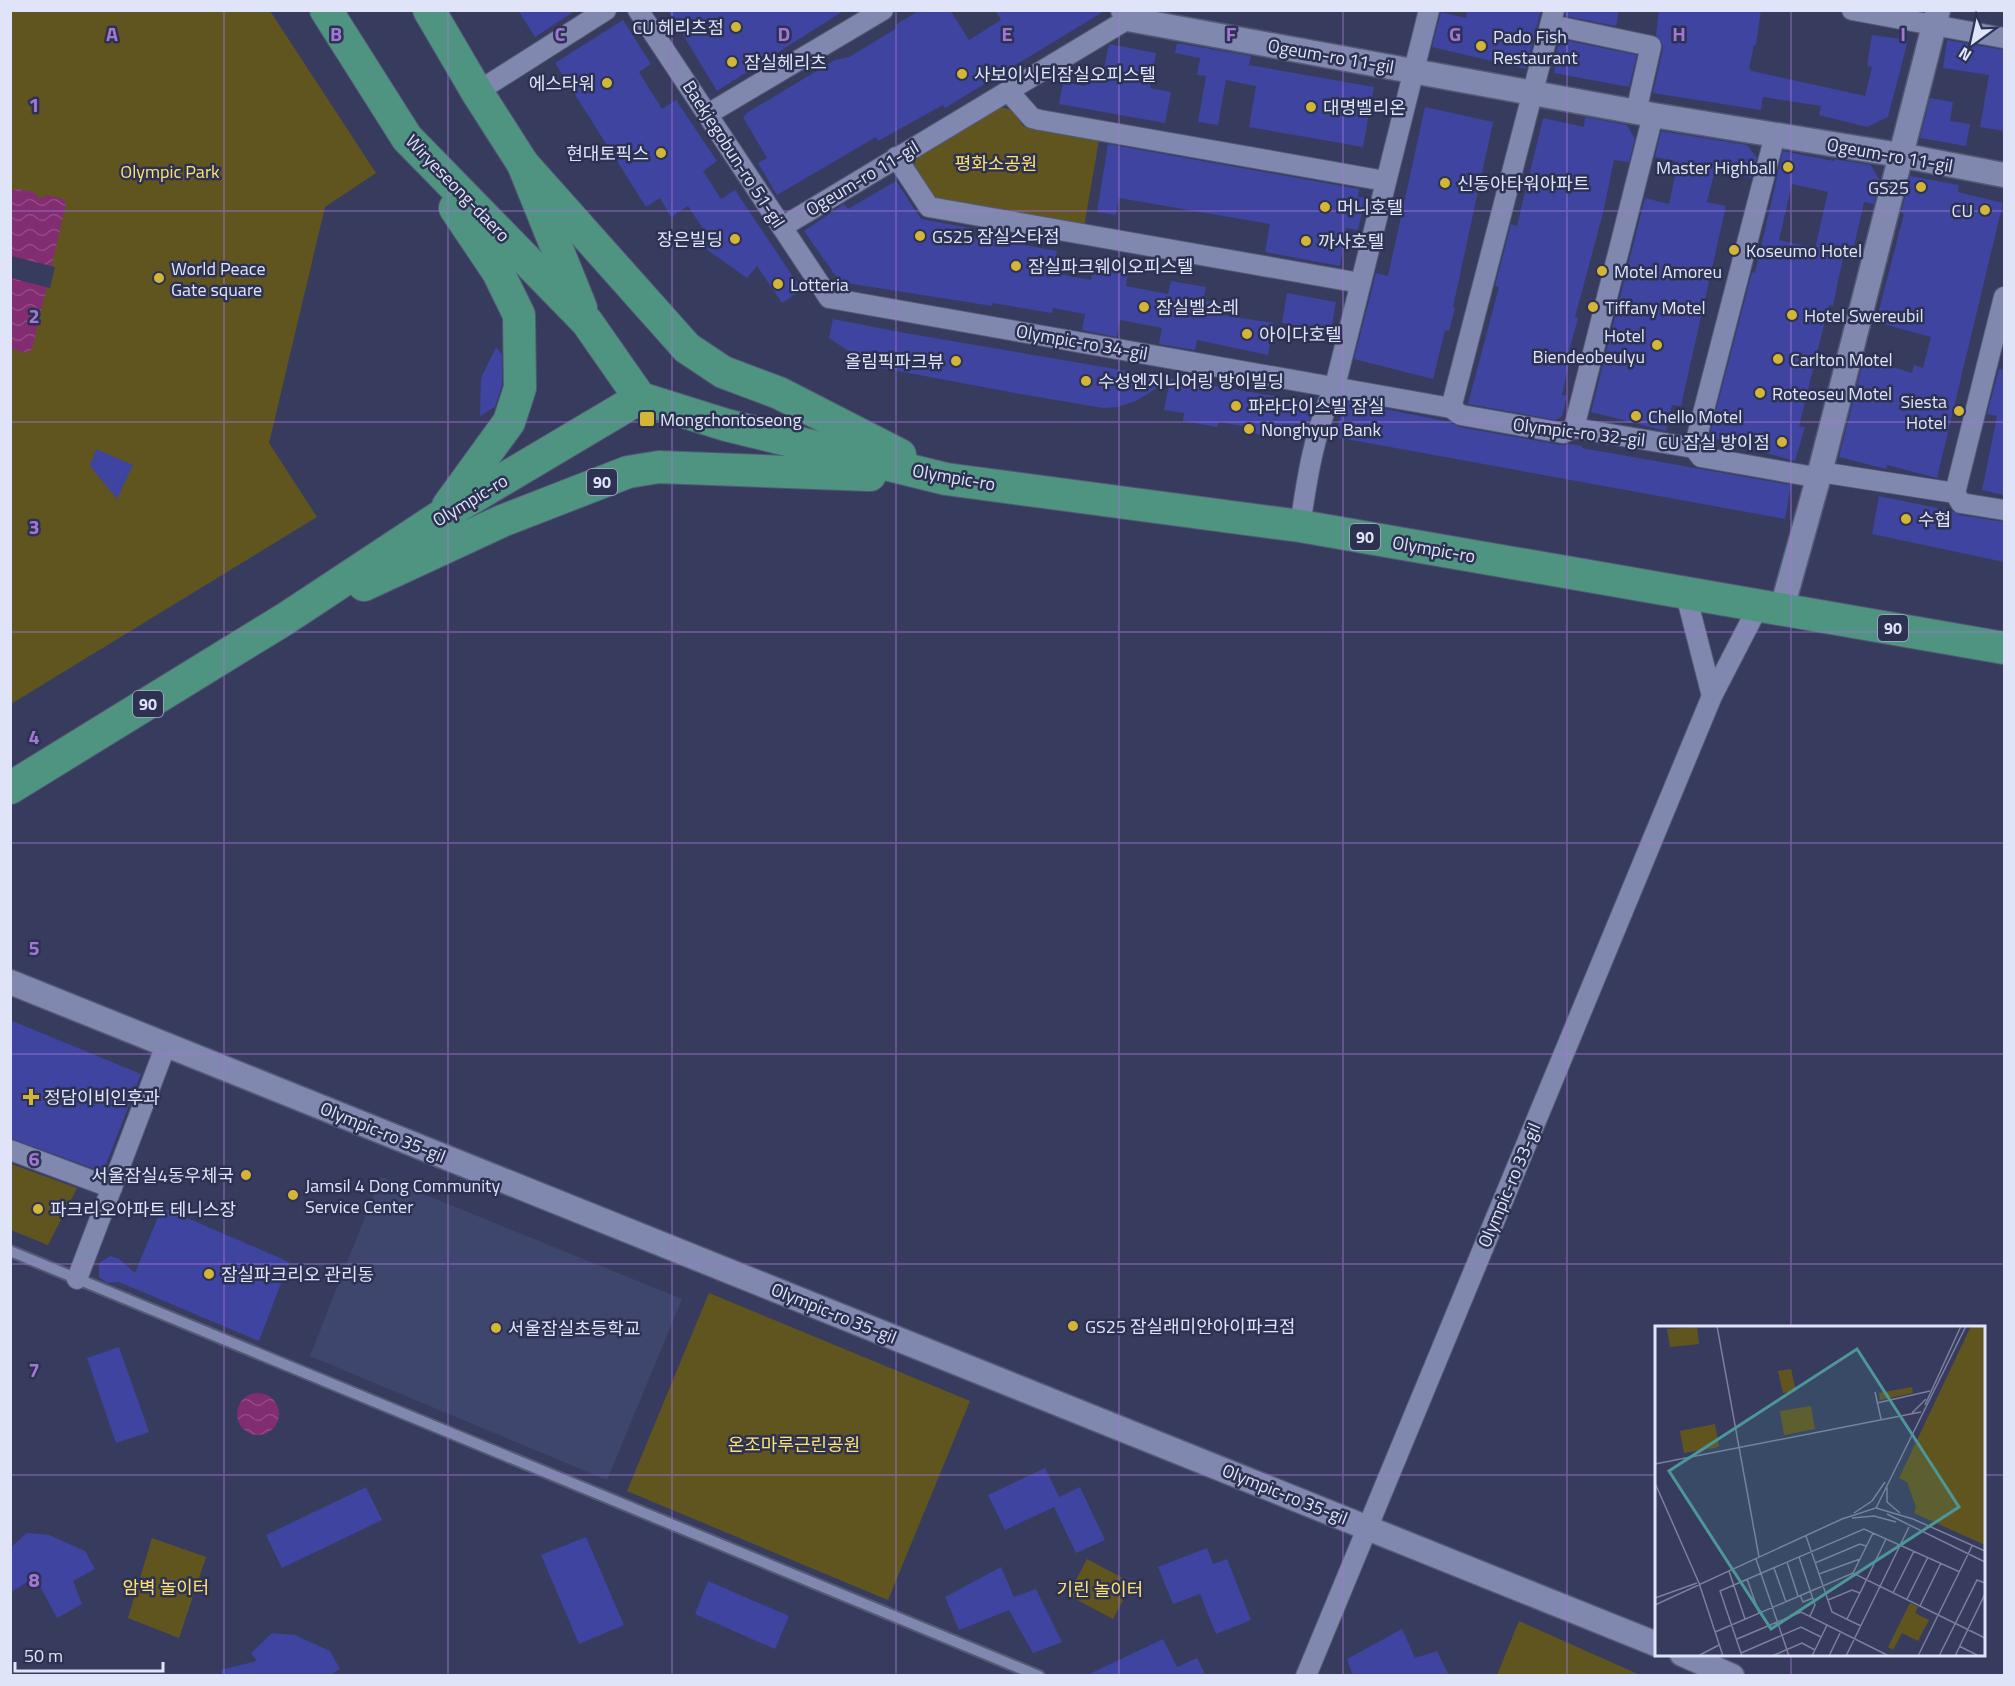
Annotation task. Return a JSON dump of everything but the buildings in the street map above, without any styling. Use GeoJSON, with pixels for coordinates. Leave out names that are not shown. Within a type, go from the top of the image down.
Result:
{"type":"FeatureCollection","features":[{"type":"Feature","properties":{"kind":"main road","name":"Wiryeseong-daero"},"geometry":{"type":"LineString","coordinates":[[326,10],[407,138],[587,322],[639,398]]}},
{"type":"Feature","properties":{"kind":"main road","name":"Wiryeseong-daero"},"geometry":{"type":"LineString","coordinates":[[429,10],[477,92],[524,164],[587,322]]}},
{"type":"Feature","properties":{"kind":"main road"},"geometry":{"type":"LineString","coordinates":[[407,138],[498,272],[519,315],[520,388],[509,422],[438,518]]}},
{"type":"Feature","properties":{"kind":"main road"},"geometry":{"type":"LineString","coordinates":[[524,164],[687,348],[723,372],[779,393],[945,479]]}},
{"type":"Feature","properties":{"kind":"main road","name":"Olympic-ro"},"geometry":{"type":"LineString","coordinates":[[10,788],[285,619],[438,518],[639,398],[726,425],[945,479],[1300,526],[2004,648]]}},
{"type":"Feature","properties":{"kind":"main road","name":"90"},"geometry":{"type":"LineString","coordinates":[[285,619],[397,571],[502,521],[628,472],[658,467],[775,470],[945,479]]}},
{"type":"Feature","properties":{"kind":"street"},"geometry":{"type":"LineString","coordinates":[[477,92],[606,10]]}},
{"type":"Feature","properties":{"kind":"street","name":"Baekjegobun-ro 51-gil"},"geometry":{"type":"LineString","coordinates":[[639,10],[829,298]]}},
{"type":"Feature","properties":{"kind":"street"},"geometry":{"type":"LineString","coordinates":[[708,114],[883,10]]}},
{"type":"Feature","properties":{"kind":"street"},"geometry":{"type":"LineString","coordinates":[[1300,526],[1308,475],[1322,414],[1335,386],[1429,10]]}},
{"type":"Feature","properties":{"kind":"street"},"geometry":{"type":"LineString","coordinates":[[1851,10],[1936,18],[2004,38]]}},
{"type":"Feature","properties":{"kind":"street","name":"Ogeum-ro 11-gil"},"geometry":{"type":"LineString","coordinates":[[782,227],[896,157],[1009,92],[1126,15],[1414,72],[1645,114],[1900,155],[2004,175]]}},
{"type":"Feature","properties":{"kind":"street"},"geometry":{"type":"LineString","coordinates":[[1451,408],[1553,18],[1651,46],[1645,114],[1574,428]]}},
{"type":"Feature","properties":{"kind":"street"},"geometry":{"type":"LineString","coordinates":[[1770,606],[1820,472],[1936,18]]}},
{"type":"Feature","properties":{"kind":"street"},"geometry":{"type":"LineString","coordinates":[[1009,92],[1032,118],[1040,120],[1385,181]]}},
{"type":"Feature","properties":{"kind":"street"},"geometry":{"type":"LineString","coordinates":[[1694,448],[1775,135]]}},
{"type":"Feature","properties":{"kind":"street"},"geometry":{"type":"LineString","coordinates":[[896,157],[929,207],[1360,283]]}},
{"type":"Feature","properties":{"kind":"street"},"geometry":{"type":"LineString","coordinates":[[1954,493],[2004,297]]}},
{"type":"Feature","properties":{"kind":"street","name":"Olympic-ro 34-gil"},"geometry":{"type":"LineString","coordinates":[[829,298],[1335,386]]}},
{"type":"Feature","properties":{"kind":"street","name":"Olympic-ro 32-gil"},"geometry":{"type":"LineString","coordinates":[[1335,386],[1451,408],[1461,415],[1563,433],[1574,428],[1694,448],[1701,457],[1809,476],[1820,472],[1954,493],[1961,503],[2004,510]]}},
{"type":"Feature","properties":{"kind":"street"},"geometry":{"type":"LineString","coordinates":[[1685,591],[1712,696]]}},
{"type":"Feature","properties":{"kind":"street","name":"Olympic-ro 33-gil"},"geometry":{"type":"LineString","coordinates":[[1306,1676],[1712,696],[1770,606]]}},
{"type":"Feature","properties":{"kind":"street","name":"Olympic-ro 35-gil"},"geometry":{"type":"LineString","coordinates":[[10,982],[1655,1644]]}},
{"type":"Feature","properties":{"kind":"street"},"geometry":{"type":"LineString","coordinates":[[77,1279],[166,1045]]}},
{"type":"Feature","properties":{"kind":"street"},"geometry":{"type":"LineString","coordinates":[[10,1150],[111,1188]]}},
{"type":"Feature","properties":{"kind":"street"},"geometry":{"type":"LineString","coordinates":[[1687,1656],[1732,1676]]}},
{"type":"Feature","properties":{"kind":"lane"},"geometry":{"type":"LineString","coordinates":[[10,1251],[1039,1676]]}},
{"type":"Feature","properties":{"kind":"shaded area","name":"서울잠실초등학교"},"geometry":{"type":"Polygon","coordinates":[[[381,1177],[682,1299],[607,1480],[310,1356],[381,1177]]]}},
{"type":"Feature","properties":{"kind":"green space","name":"Olympic Park"},"geometry":{"type":"Polygon","coordinates":[[[11,11],[270,11],[376,173],[325,207],[269,443],[317,517],[11,704],[11,11]]]}},
{"type":"Feature","properties":{"kind":"green space","name":"평화소공원"},"geometry":{"type":"Polygon","coordinates":[[[998,107],[1013,110],[1023,126],[1099,140],[1084,227],[933,200],[913,169],[917,155],[998,107]]]}},
{"type":"Feature","properties":{"kind":"green space","name":"파크리오아파트 테니스장"},"geometry":{"type":"Polygon","coordinates":[[[11,1164],[77,1188],[48,1245],[11,1230],[11,1164]]]}},
{"type":"Feature","properties":{"kind":"green space","name":"온조마루근린공원"},"geometry":{"type":"Polygon","coordinates":[[[709,1293],[970,1401],[888,1600],[627,1491],[709,1293]]]}},
{"type":"Feature","properties":{"kind":"green space","name":"암벽 놀이터"},"geometry":{"type":"Polygon","coordinates":[[[152,1538],[206,1557],[179,1638],[128,1618],[152,1538]]]}},
{"type":"Feature","properties":{"kind":"green space","name":"기린 놀이터"},"geometry":{"type":"Polygon","coordinates":[[[1087,1559],[1132,1583],[1113,1619],[1068,1595],[1087,1559]]]}},
{"type":"Feature","properties":{"kind":"green space"},"geometry":{"type":"Polygon","coordinates":[[[1519,1621],[1640,1675],[1497,1675],[1519,1621]]]}},
{"type":"Feature","properties":{"kind":"water"},"geometry":{"type":"Polygon","coordinates":[[[17,189],[33,192],[40,199],[47,195],[63,199],[66,204],[32,349],[27,353],[12,349],[11,344],[10,191],[17,189]]]}},
{"type":"Feature","properties":{"kind":"water"},"geometry":{"type":"Polygon","coordinates":[[[258,1393],[266,1394],[273,1399],[278,1406],[278,1422],[273,1429],[266,1434],[258,1435],[250,1434],[243,1429],[238,1422],[237,1414],[238,1406],[243,1399],[250,1394],[258,1393]]]}},
{"type":"Feature","properties":{"kind":"pier"},"geometry":{"type":"Polygon","coordinates":[[[11,256],[55,267],[50,288],[11,278],[11,256]]]}},
{"type":"Feature","properties":{"kind":"place","name":"CU 헤리츠점"},"geometry":{"type":"Point","coordinates":[736,27]}},
{"type":"Feature","properties":{"kind":"place","name":"Pado Fish Restaurant"},"geometry":{"type":"Point","coordinates":[1481,46]}},
{"type":"Feature","properties":{"kind":"place","name":"잠실헤리츠"},"geometry":{"type":"Point","coordinates":[732,62]}},
{"type":"Feature","properties":{"kind":"place","name":"사보이시티잠실오피스텔"},"geometry":{"type":"Point","coordinates":[962,74]}},
{"type":"Feature","properties":{"kind":"place","name":"에스타워"},"geometry":{"type":"Point","coordinates":[607,83]}},
{"type":"Feature","properties":{"kind":"place","name":"대명벨리온"},"geometry":{"type":"Point","coordinates":[1311,107]}},
{"type":"Feature","properties":{"kind":"place","name":"현대토픽스"},"geometry":{"type":"Point","coordinates":[661,153]}},
{"type":"Feature","properties":{"kind":"place","name":"Master Highball"},"geometry":{"type":"Point","coordinates":[1788,167]}},
{"type":"Feature","properties":{"kind":"place","name":"신동아타워아파트"},"geometry":{"type":"Point","coordinates":[1445,183]}},
{"type":"Feature","properties":{"kind":"place","name":"GS25"},"geometry":{"type":"Point","coordinates":[1921,187]}},
{"type":"Feature","properties":{"kind":"place","name":"머니호텔"},"geometry":{"type":"Point","coordinates":[1325,207]}},
{"type":"Feature","properties":{"kind":"place","name":"CU"},"geometry":{"type":"Point","coordinates":[1985,210]}},
{"type":"Feature","properties":{"kind":"place","name":"GS25 잠실스타점"},"geometry":{"type":"Point","coordinates":[920,236]}},
{"type":"Feature","properties":{"kind":"place","name":"장은빌딩"},"geometry":{"type":"Point","coordinates":[735,239]}},
{"type":"Feature","properties":{"kind":"place","name":"까사호텔"},"geometry":{"type":"Point","coordinates":[1306,241]}},
{"type":"Feature","properties":{"kind":"place","name":"Koseumo Hotel"},"geometry":{"type":"Point","coordinates":[1734,250]}},
{"type":"Feature","properties":{"kind":"place","name":"잠실파크웨이오피스텔"},"geometry":{"type":"Point","coordinates":[1016,266]}},
{"type":"Feature","properties":{"kind":"place","name":"Motel Amoreu"},"geometry":{"type":"Point","coordinates":[1602,271]}},
{"type":"Feature","properties":{"kind":"place","name":"World Peace Gate square"},"geometry":{"type":"Point","coordinates":[159,278]}},
{"type":"Feature","properties":{"kind":"place","name":"Lotteria"},"geometry":{"type":"Point","coordinates":[778,284]}},
{"type":"Feature","properties":{"kind":"place","name":"잠실벨소레"},"geometry":{"type":"Point","coordinates":[1144,307]}},
{"type":"Feature","properties":{"kind":"place","name":"Tiffany Motel"},"geometry":{"type":"Point","coordinates":[1593,307]}},
{"type":"Feature","properties":{"kind":"place","name":"Hotel Swereubil"},"geometry":{"type":"Point","coordinates":[1792,315]}},
{"type":"Feature","properties":{"kind":"place","name":"아이다호텔"},"geometry":{"type":"Point","coordinates":[1247,334]}},
{"type":"Feature","properties":{"kind":"place","name":"Hotel Biendeobeulyu"},"geometry":{"type":"Point","coordinates":[1657,345]}},
{"type":"Feature","properties":{"kind":"place","name":"Carlton Motel"},"geometry":{"type":"Point","coordinates":[1778,359]}},
{"type":"Feature","properties":{"kind":"place","name":"올림픽파크뷰"},"geometry":{"type":"Point","coordinates":[956,361]}},
{"type":"Feature","properties":{"kind":"place","name":"수성엔지니어링 방이빌딩"},"geometry":{"type":"Point","coordinates":[1086,381]}},
{"type":"Feature","properties":{"kind":"place","name":"Roteoseu Motel"},"geometry":{"type":"Point","coordinates":[1760,393]}},
{"type":"Feature","properties":{"kind":"place","name":"파라다이스빌 잠실"},"geometry":{"type":"Point","coordinates":[1236,406]}},
{"type":"Feature","properties":{"kind":"place","name":"Siesta Hotel"},"geometry":{"type":"Point","coordinates":[1959,411]}},
{"type":"Feature","properties":{"kind":"place","name":"Chello Motel"},"geometry":{"type":"Point","coordinates":[1636,416]}},
{"type":"Feature","properties":{"kind":"place","name":"Mongchontoseong"},"geometry":{"type":"Point","coordinates":[647,419]}},
{"type":"Feature","properties":{"kind":"place","name":"Nonghyup Bank"},"geometry":{"type":"Point","coordinates":[1249,429]}},
{"type":"Feature","properties":{"kind":"place","name":"CU 잠실 방이점"},"geometry":{"type":"Point","coordinates":[1782,442]}},
{"type":"Feature","properties":{"kind":"place","name":"수협"},"geometry":{"type":"Point","coordinates":[1906,519]}},
{"type":"Feature","properties":{"kind":"place","name":"정담이비인후과"},"geometry":{"type":"Point","coordinates":[31,1097]}},
{"type":"Feature","properties":{"kind":"place","name":"서울잠실4동우체국"},"geometry":{"type":"Point","coordinates":[246,1175]}},
{"type":"Feature","properties":{"kind":"place","name":"Jamsil 4 Dong Community Service Center"},"geometry":{"type":"Point","coordinates":[293,1195]}},
{"type":"Feature","properties":{"kind":"place","name":"파크리오아파트 테니스장"},"geometry":{"type":"Point","coordinates":[38,1209]}},
{"type":"Feature","properties":{"kind":"place","name":"잠실파크리오 관리동"},"geometry":{"type":"Point","coordinates":[209,1274]}},
{"type":"Feature","properties":{"kind":"place","name":"GS25 잠실래미안아이파크점"},"geometry":{"type":"Point","coordinates":[1073,1326]}},
{"type":"Feature","properties":{"kind":"place","name":"서울잠실초등학교"},"geometry":{"type":"Point","coordinates":[496,1328]}}]}
